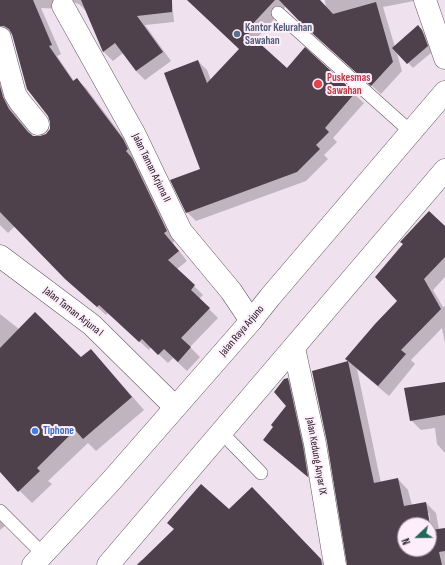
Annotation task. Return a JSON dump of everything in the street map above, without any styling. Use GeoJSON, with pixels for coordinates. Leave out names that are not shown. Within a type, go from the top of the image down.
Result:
{"type":"FeatureCollection","features":[{"type":"Feature","properties":{"kind":"main road"},"geometry":{"type":"LineString","coordinates":[[425,0],[445,58]]}},
{"type":"Feature","properties":{"kind":"main road","name":"Jalan Taman Arjuna II"},"geometry":{"type":"LineString","coordinates":[[63,6],[134,133],[181,231],[230,290],[251,321]]}},
{"type":"Feature","properties":{"kind":"main road"},"geometry":{"type":"LineString","coordinates":[[0,38],[15,94],[38,124]]}},
{"type":"Feature","properties":{"kind":"main road","name":"Jalan Raya Arjuno"},"geometry":{"type":"LineString","coordinates":[[38,560],[112,480],[175,406],[251,321],[445,92]]}},
{"type":"Feature","properties":{"kind":"main road"},"geometry":{"type":"LineString","coordinates":[[108,565],[445,170]]}},
{"type":"Feature","properties":{"kind":"main road","name":"Jalan Taman Arjuna I"},"geometry":{"type":"LineString","coordinates":[[0,256],[92,325],[175,406]]}},
{"type":"Feature","properties":{"kind":"main road","name":"Jalan Kedung Anyar IX"},"geometry":{"type":"LineString","coordinates":[[294,348],[315,444],[335,565]]}},
{"type":"Feature","properties":{"kind":"lane"},"geometry":{"type":"LineString","coordinates":[[278,13],[411,132]]}},
{"type":"Feature","properties":{"kind":"lane"},"geometry":{"type":"LineString","coordinates":[[222,433],[261,473]]}},
{"type":"Feature","properties":{"kind":"lane"},"geometry":{"type":"LineString","coordinates":[[0,511],[38,560]]}},
{"type":"Feature","properties":{"kind":"building"},"geometry":{"type":"Polygon","coordinates":[[[0,0],[33,0],[52,45],[49,46],[73,81],[77,78],[123,139],[128,149],[126,151],[132,158],[167,231],[164,233],[179,251],[168,260],[195,285],[191,290],[210,308],[181,338],[191,347],[178,362],[164,349],[158,355],[142,339],[139,342],[99,305],[97,307],[65,279],[0,212],[0,86],[3,97],[9,109],[33,136],[46,134],[50,129],[50,122],[48,116],[27,89],[12,34],[9,29],[4,26],[0,26],[0,0]]]}},
{"type":"Feature","properties":{"kind":"building"},"geometry":{"type":"Polygon","coordinates":[[[81,0],[172,0],[172,12],[137,16],[163,52],[136,71],[115,43],[103,52],[81,0]]]}},
{"type":"Feature","properties":{"kind":"building"},"geometry":{"type":"Polygon","coordinates":[[[187,0],[275,0],[246,31],[287,68],[305,47],[355,93],[325,128],[329,132],[316,145],[320,149],[297,172],[186,213],[170,180],[200,169],[164,73],[198,60],[207,83],[239,49],[187,0]]]}},
{"type":"Feature","properties":{"kind":"building"},"geometry":{"type":"Polygon","coordinates":[[[279,0],[320,0],[333,14],[376,2],[393,62],[371,86],[302,24],[279,0]]]}},
{"type":"Feature","properties":{"kind":"building"},"geometry":{"type":"Polygon","coordinates":[[[418,25],[422,30],[428,46],[407,64],[392,48],[418,25]]]}},
{"type":"Feature","properties":{"kind":"building"},"geometry":{"type":"Polygon","coordinates":[[[429,211],[445,226],[445,257],[424,279],[441,309],[401,350],[406,354],[378,386],[345,359],[397,301],[375,277],[403,244],[400,242],[429,211]]]}},
{"type":"Feature","properties":{"kind":"building"},"geometry":{"type":"Polygon","coordinates":[[[35,312],[81,357],[91,349],[132,397],[83,439],[75,430],[37,468],[40,471],[18,492],[0,472],[0,348],[35,312]]]}},
{"type":"Feature","properties":{"kind":"building"},"geometry":{"type":"Polygon","coordinates":[[[348,361],[374,483],[398,478],[404,506],[426,502],[429,517],[397,517],[397,557],[437,557],[437,529],[445,528],[445,551],[439,552],[442,565],[347,565],[327,442],[312,371],[348,361]]]}},
{"type":"Feature","properties":{"kind":"building"},"geometry":{"type":"Polygon","coordinates":[[[288,378],[303,446],[308,477],[263,440],[273,427],[271,425],[286,406],[274,392],[284,379],[288,378]]]}},
{"type":"Feature","properties":{"kind":"building"},"geometry":{"type":"Polygon","coordinates":[[[445,382],[445,415],[410,421],[404,388],[445,382]]]}},
{"type":"Feature","properties":{"kind":"building"},"geometry":{"type":"Polygon","coordinates":[[[201,484],[229,509],[252,487],[321,559],[322,565],[137,565],[174,529],[167,523],[201,484]]]}},
{"type":"Feature","properties":{"kind":"place","name":"Kantor Kelurahan Sawahan"},"geometry":{"type":"Point","coordinates":[237,34]}},
{"type":"Feature","properties":{"kind":"place","name":"Puskesmas Sawahan"},"geometry":{"type":"Point","coordinates":[318,84]}},
{"type":"Feature","properties":{"kind":"place","name":"Tiphone"},"geometry":{"type":"Point","coordinates":[35,431]}}]}
